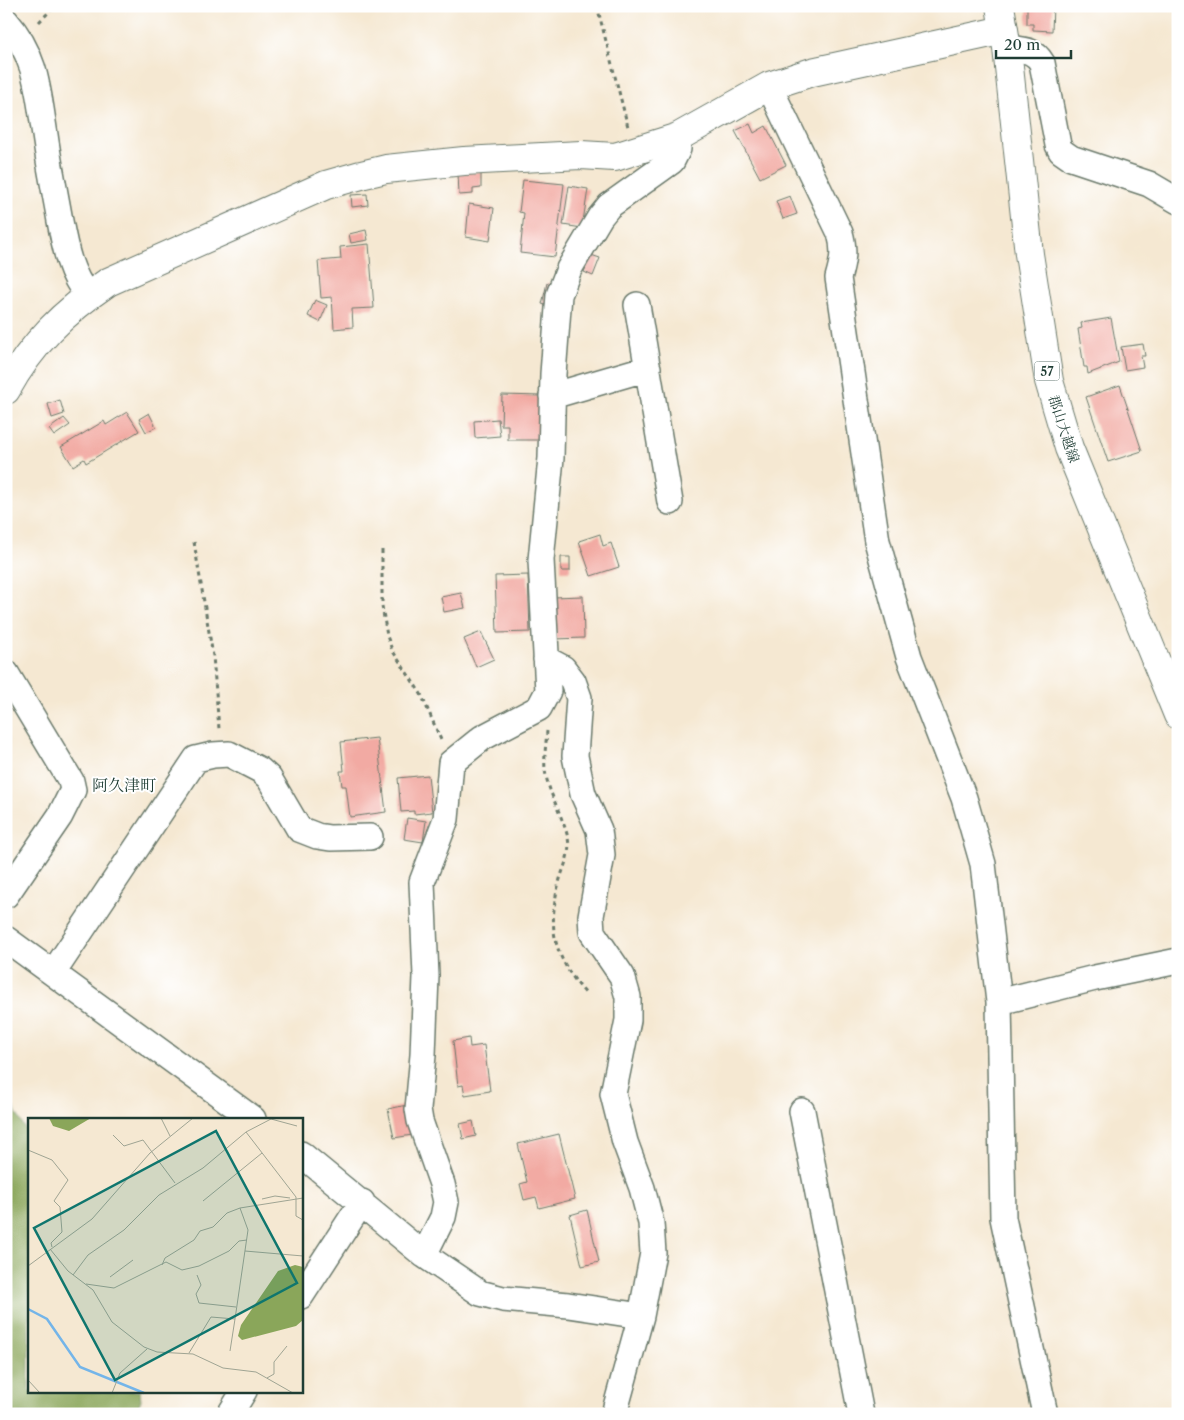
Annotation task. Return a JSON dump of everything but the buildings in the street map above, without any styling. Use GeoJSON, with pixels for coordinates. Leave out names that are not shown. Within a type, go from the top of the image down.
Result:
{"type":"FeatureCollection","features":[{"type":"Feature","properties":{"kind":"street"},"geometry":{"type":"LineString","coordinates":[[6,21],[17,33],[38,80],[44,133],[68,259],[79,285],[88,296]]}},
{"type":"Feature","properties":{"kind":"street"},"geometry":{"type":"LineString","coordinates":[[6,390],[34,345],[48,330],[88,296],[108,282],[146,263],[326,185],[386,170],[464,161],[581,156],[615,157],[678,138],[769,86],[812,72],[1004,28],[1028,50],[1036,54],[1042,63],[1056,135],[1061,151],[1071,158],[1149,184],[1178,201]]}},
{"type":"Feature","properties":{"kind":"street","name":"郡山大越線"},"geometry":{"type":"LineString","coordinates":[[1004,28],[1029,254],[1049,381],[1069,448],[1178,715]]}},
{"type":"Feature","properties":{"kind":"street"},"geometry":{"type":"LineString","coordinates":[[769,86],[840,233],[845,255],[838,278],[877,541],[909,657],[964,798],[983,864],[999,1002],[1002,1218],[1046,1414]]}},
{"type":"Feature","properties":{"kind":"street"},"geometry":{"type":"LineString","coordinates":[[424,1255],[443,1217],[446,1202],[442,1184],[420,1120],[418,1108],[423,1055],[426,976],[422,882],[446,819],[451,763],[482,738],[531,714],[539,708],[546,698],[548,691],[541,560],[551,458],[552,396],[559,295],[569,269],[600,216],[609,206],[672,161],[678,149],[678,138]]}},
{"type":"Feature","properties":{"kind":"street"},"geometry":{"type":"LineString","coordinates":[[637,305],[670,502]]}},
{"type":"Feature","properties":{"kind":"street"},"geometry":{"type":"LineString","coordinates":[[552,396],[648,368]]}},
{"type":"Feature","properties":{"kind":"street"},"geometry":{"type":"LineString","coordinates":[[546,659],[563,668],[573,681],[579,698],[574,756],[583,794],[599,830],[602,855],[591,916],[592,932],[622,976],[628,997],[628,1020],[613,1094],[625,1142],[642,1188],[651,1223],[653,1253],[641,1316],[614,1414]]}},
{"type":"Feature","properties":{"kind":"street"},"geometry":{"type":"LineString","coordinates":[[6,673],[71,781],[73,790],[60,816],[6,895]]}},
{"type":"Feature","properties":{"kind":"street"},"geometry":{"type":"LineString","coordinates":[[53,973],[196,759],[229,754],[243,760],[269,778],[299,829],[317,836],[330,838],[370,837]]}},
{"type":"Feature","properties":{"kind":"street"},"geometry":{"type":"LineString","coordinates":[[6,939],[252,1118]]}},
{"type":"Feature","properties":{"kind":"street"},"geometry":{"type":"LineString","coordinates":[[999,1002],[1095,978],[1178,961]]}},
{"type":"Feature","properties":{"kind":"street"},"geometry":{"type":"LineString","coordinates":[[802,1111],[861,1414]]}},
{"type":"Feature","properties":{"kind":"street"},"geometry":{"type":"LineString","coordinates":[[302,1155],[362,1202],[424,1255],[480,1293],[503,1299],[568,1305],[641,1316]]}},
{"type":"Feature","properties":{"kind":"street"},"geometry":{"type":"LineString","coordinates":[[302,1294],[362,1202]]}},
{"type":"Feature","properties":{"kind":"street"},"geometry":{"type":"LineString","coordinates":[[230,1414],[243,1392]]}},
{"type":"Feature","properties":{"kind":"path"},"geometry":{"type":"LineString","coordinates":[[597,6],[635,152]]}},
{"type":"Feature","properties":{"kind":"path"},"geometry":{"type":"LineString","coordinates":[[194,542],[213,656],[221,754]]}},
{"type":"Feature","properties":{"kind":"path"},"geometry":{"type":"LineString","coordinates":[[382,550],[382,606],[387,636],[392,650],[422,694],[451,763]]}},
{"type":"Feature","properties":{"kind":"path"},"geometry":{"type":"LineString","coordinates":[[546,698],[549,711],[545,770],[568,839],[567,858],[554,906],[552,927],[555,946],[562,960],[574,980],[587,995]]}},
{"type":"Feature","properties":{"kind":"green space"},"geometry":{"type":"Polygon","coordinates":[[[6,1094],[28,1134],[28,1392],[140,1392],[141,1400],[135,1414],[6,1414],[6,1094]]]}},
{"type":"Feature","properties":{"kind":"district","name":"阿久津町"},"geometry":{"type":"Point","coordinates":[124,785]}}]}
